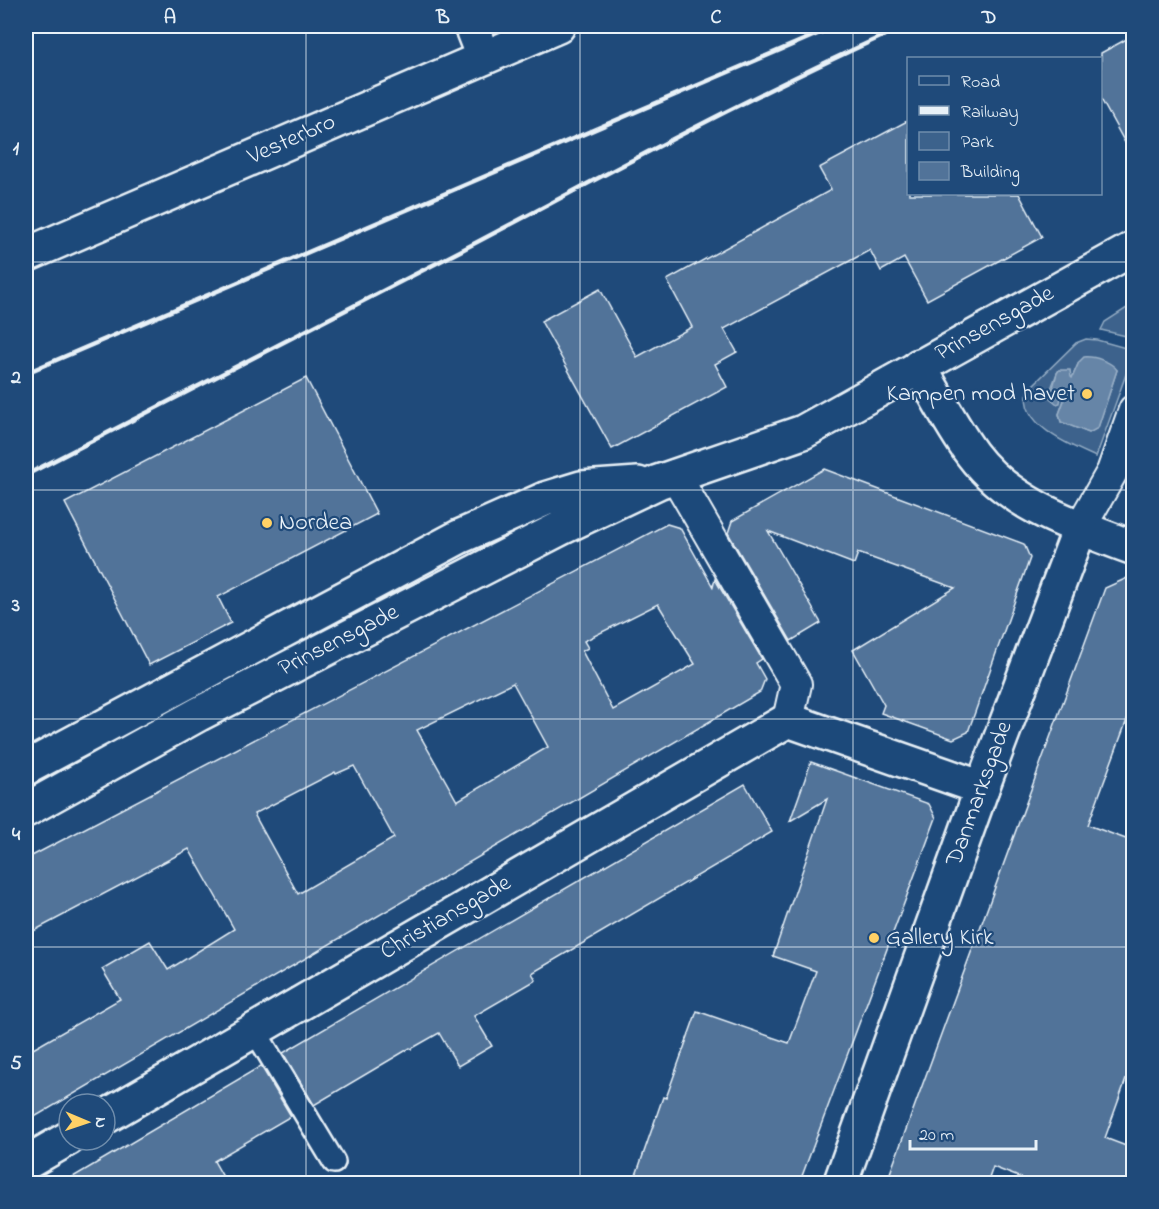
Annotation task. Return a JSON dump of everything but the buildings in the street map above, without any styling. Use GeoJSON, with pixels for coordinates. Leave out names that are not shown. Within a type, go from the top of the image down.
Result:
{"type":"FeatureCollection","features":[{"type":"Feature","properties":{"kind":"street"},"geometry":{"type":"LineString","coordinates":[[471,26],[483,57]]}},
{"type":"Feature","properties":{"kind":"street","name":"Vesterbro"},"geometry":{"type":"LineString","coordinates":[[26,255],[558,26]]}},
{"type":"Feature","properties":{"kind":"street","name":"Prinsensgade"},"geometry":{"type":"LineString","coordinates":[[26,810],[199,714],[434,592],[667,479],[803,432],[1134,248]]}},
{"type":"Feature","properties":{"kind":"street"},"geometry":{"type":"LineString","coordinates":[[920,366],[972,454],[988,472],[1025,502],[1080,528],[1134,548]]}},
{"type":"Feature","properties":{"kind":"street","name":"Danmarksgade"},"geometry":{"type":"LineString","coordinates":[[840,1184],[982,788],[1080,528],[1112,472],[1134,410]]}},
{"type":"Feature","properties":{"kind":"street"},"geometry":{"type":"LineString","coordinates":[[667,479],[795,684],[788,720],[982,788]]}},
{"type":"Feature","properties":{"kind":"street","name":"Prinsensgade"},"geometry":{"type":"LineString","coordinates":[[26,768],[459,537],[546,499],[581,488],[667,479]]}},
{"type":"Feature","properties":{"kind":"street","name":"Christiansgade"},"geometry":{"type":"LineString","coordinates":[[117,1110],[688,776],[788,720]]}},
{"type":"Feature","properties":{"kind":"street"},"geometry":{"type":"LineString","coordinates":[[26,1163],[57,1145]]}},
{"type":"Feature","properties":{"kind":"lane"},"geometry":{"type":"LineString","coordinates":[[255,1031],[334,1162]]}},
{"type":"Feature","properties":{"kind":"green space"},"geometry":{"type":"Polygon","coordinates":[[[1133,304],[1133,334],[1126,336],[1101,330],[1105,322],[1133,304]]]}},
{"type":"Feature","properties":{"kind":"green space"},"geometry":{"type":"Polygon","coordinates":[[[1086,339],[1097,340],[1133,350],[1096,457],[1049,433],[1031,414],[1027,403],[1027,391],[1076,343],[1086,339]],[[1079,362],[1072,378],[1059,370],[1050,391],[1065,397],[1059,414],[1061,422],[1089,433],[1098,427],[1117,370],[1079,362]]]}},
{"type":"Feature","properties":{"kind":"shaded area"},"geometry":{"type":"Polygon","coordinates":[[[1084,357],[1102,360],[1117,370],[1098,428],[1089,433],[1061,422],[1059,414],[1065,398],[1061,397],[1060,403],[1057,404],[1050,398],[1059,370],[1070,370],[1072,378],[1079,362],[1084,357]]]}},
{"type":"Feature","properties":{"kind":"railway"},"geometry":{"type":"LineString","coordinates":[[26,373],[836,26]]}},
{"type":"Feature","properties":{"kind":"railway"},"geometry":{"type":"LineString","coordinates":[[26,475],[737,106],[905,26]]}},
{"type":"Feature","properties":{"kind":"place","name":"Kampen mod havet"},"geometry":{"type":"Point","coordinates":[1087,394]}},
{"type":"Feature","properties":{"kind":"place","name":"Nordea"},"geometry":{"type":"Point","coordinates":[267,523]}},
{"type":"Feature","properties":{"kind":"place","name":"Gallery Kirk"},"geometry":{"type":"Point","coordinates":[874,938]}}]}
